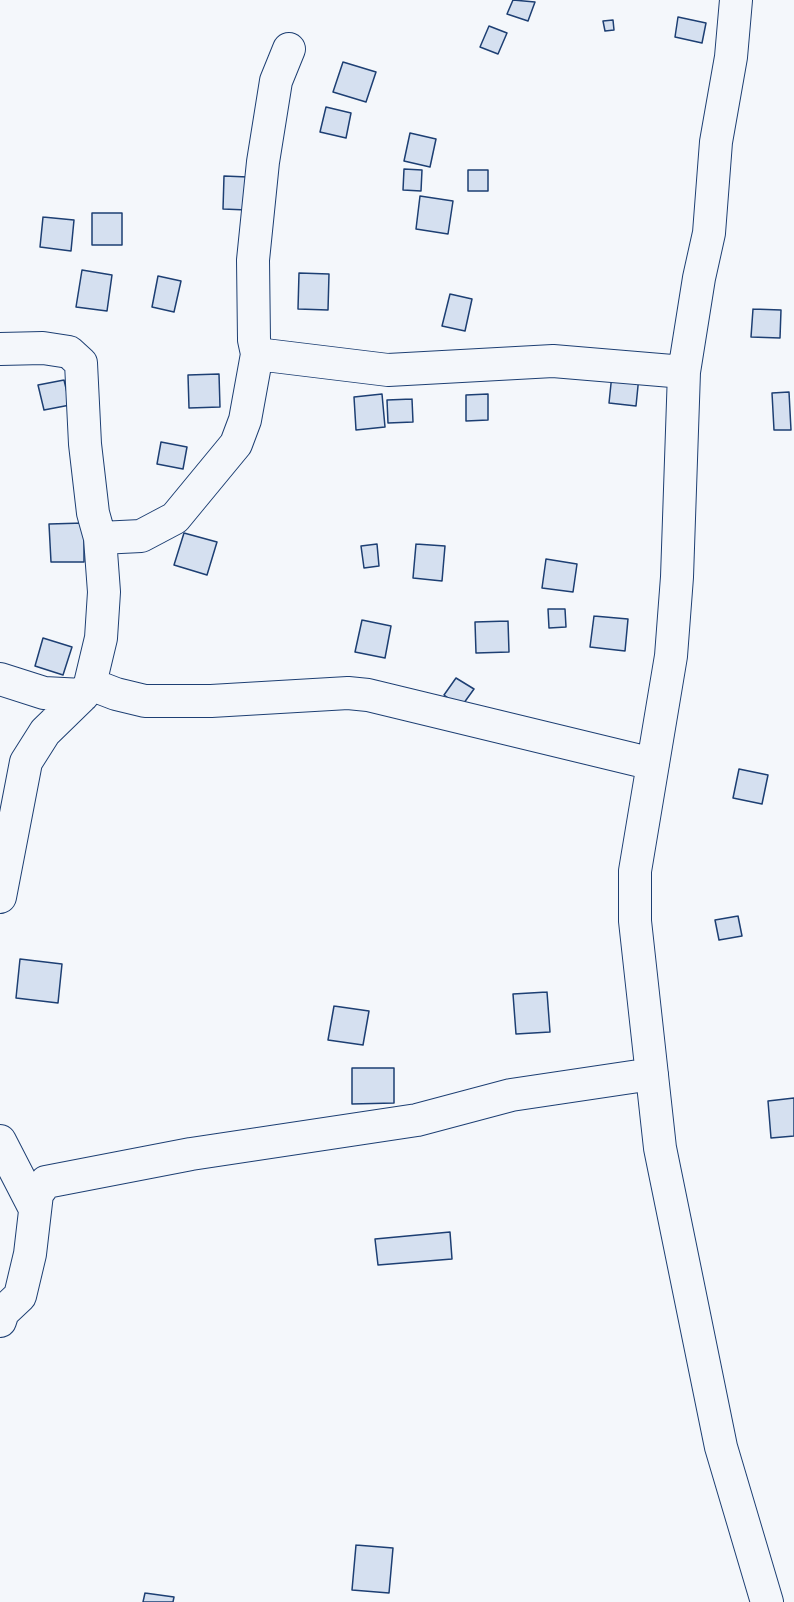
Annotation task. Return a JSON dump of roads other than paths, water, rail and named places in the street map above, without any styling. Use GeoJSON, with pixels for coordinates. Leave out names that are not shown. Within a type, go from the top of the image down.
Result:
{"type":"FeatureCollection","features":[{"type":"Feature","properties":{"kind":"street"},"geometry":{"type":"LineString","coordinates":[[736,0],[731,57],[716,142],[709,233],[699,278],[684,372],[677,577],[671,656],[635,872],[635,912],[660,1148],[721,1447],[767,1602]]}},
{"type":"Feature","properties":{"kind":"street"},"geometry":{"type":"LineString","coordinates":[[100,538],[141,536],[175,518],[236,444],[245,420],[257,354],[254,340],[254,260],[263,162],[276,81],[289,49]]}},
{"type":"Feature","properties":{"kind":"street"},"geometry":{"type":"LineString","coordinates":[[0,349],[43,348],[69,352],[81,363],[85,444],[93,513],[100,538],[104,592],[101,638],[86,689],[45,732],[26,762],[0,897]]}},
{"type":"Feature","properties":{"kind":"street"},"geometry":{"type":"LineString","coordinates":[[257,354],[388,370],[553,361],[684,372]]}},
{"type":"Feature","properties":{"kind":"street"},"geometry":{"type":"LineString","coordinates":[[0,679],[44,693],[86,689],[145,701],[211,701],[348,693],[368,695],[653,764]]}},
{"type":"Feature","properties":{"kind":"street"},"geometry":{"type":"LineString","coordinates":[[0,1321],[3,1312],[20,1296],[30,1254],[37,1194],[46,1182],[191,1154],[417,1120],[511,1095],[652,1074]]}},
{"type":"Feature","properties":{"kind":"street"},"geometry":{"type":"LineString","coordinates":[[0,1141],[35,1209]]}}]}
